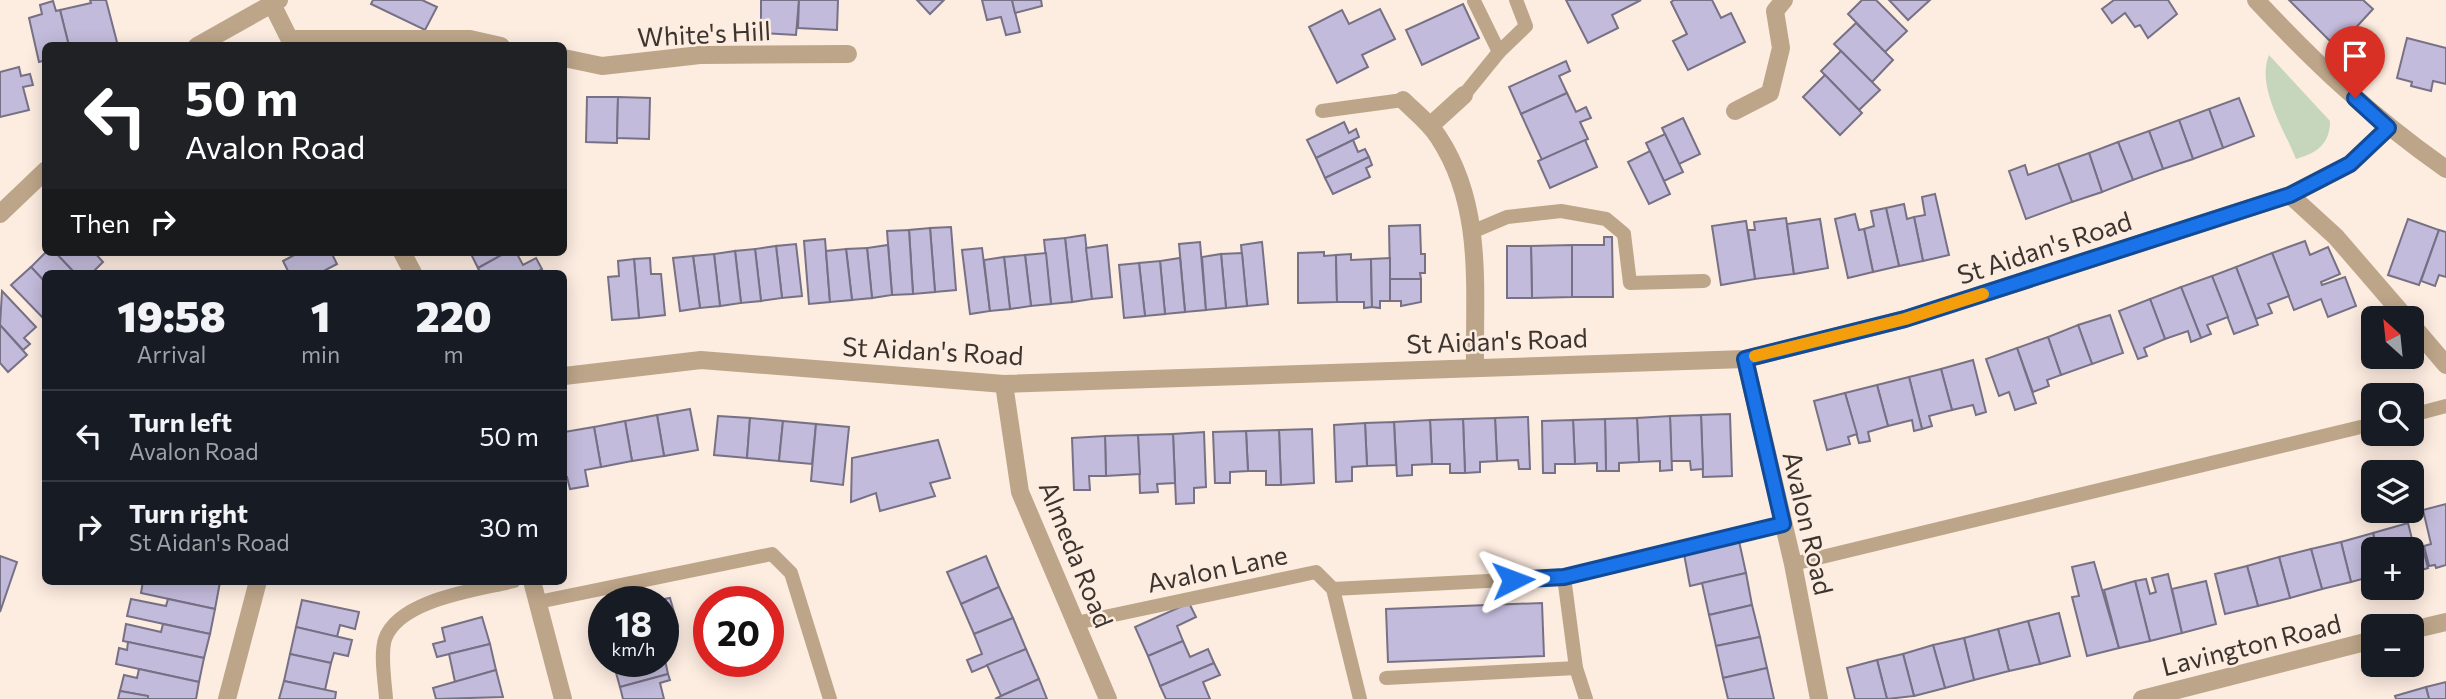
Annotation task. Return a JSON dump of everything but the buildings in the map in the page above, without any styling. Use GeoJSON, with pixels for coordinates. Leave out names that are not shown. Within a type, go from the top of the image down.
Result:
{"type":"FeatureCollection","features":[{"type":"Feature","properties":{"kind":"street"},"geometry":{"type":"LineString","coordinates":[[2256,0],[2322,69],[2388,128],[2446,169]]}},
{"type":"Feature","properties":{"kind":"street"},"geometry":{"type":"LineString","coordinates":[[204,42],[274,2],[292,42],[470,39],[483,42]]}},
{"type":"Feature","properties":{"kind":"street"},"geometry":{"type":"LineString","coordinates":[[1735,111],[1770,93],[1781,48],[1776,4]]}},
{"type":"Feature","properties":{"kind":"street","name":"White's Hill"},"geometry":{"type":"LineString","coordinates":[[567,59],[602,66],[700,55],[848,54]]}},
{"type":"Feature","properties":{"kind":"street"},"geometry":{"type":"LineString","coordinates":[[1430,126],[1464,95]]}},
{"type":"Feature","properties":{"kind":"street"},"geometry":{"type":"LineString","coordinates":[[1403,100],[1430,126],[1458,173],[1474,231],[1475,367]]}},
{"type":"Feature","properties":{"kind":"street","name":"St Aidan's Road"},"geometry":{"type":"LineString","coordinates":[[567,376],[701,360],[1004,384],[1745,359],[1905,319],[2290,195],[2350,164],[2388,128]]}},
{"type":"Feature","properties":{"kind":"street"},"geometry":{"type":"LineString","coordinates":[[0,214],[42,174]]}},
{"type":"Feature","properties":{"kind":"street"},"geometry":{"type":"LineString","coordinates":[[2290,195],[2336,237],[2396,306]]}},
{"type":"Feature","properties":{"kind":"street"},"geometry":{"type":"LineString","coordinates":[[2424,339],[2446,365]]}},
{"type":"Feature","properties":{"kind":"street","name":"Avalon Road"},"geometry":{"type":"LineString","coordinates":[[1745,359],[1793,564],[1819,699]]}},
{"type":"Feature","properties":{"kind":"street","name":"Almeda Road"},"geometry":{"type":"LineString","coordinates":[[1004,384],[1020,492],[1108,699]]}},
{"type":"Feature","properties":{"kind":"street"},"geometry":{"type":"LineString","coordinates":[[227,699],[257,585]]}},
{"type":"Feature","properties":{"kind":"street"},"geometry":{"type":"LineString","coordinates":[[534,585],[563,699]]}},
{"type":"Feature","properties":{"kind":"street"},"geometry":{"type":"LineString","coordinates":[[2424,627],[2446,622]]}},
{"type":"Feature","properties":{"kind":"street","name":"Lavington Road"},"geometry":{"type":"LineString","coordinates":[[2142,699],[2361,643]]}},
{"type":"Feature","properties":{"kind":"lane"},"geometry":{"type":"LineString","coordinates":[[1464,95],[1499,52],[1526,26],[1516,0]]}},
{"type":"Feature","properties":{"kind":"lane"},"geometry":{"type":"LineString","coordinates":[[1474,1],[1499,52]]}},
{"type":"Feature","properties":{"kind":"lane"},"geometry":{"type":"LineString","coordinates":[[1322,111],[1403,100]]}},
{"type":"Feature","properties":{"kind":"lane"},"geometry":{"type":"LineString","coordinates":[[1474,231],[1507,217],[1562,211],[1606,219],[1624,234],[1630,283],[1704,281]]}},
{"type":"Feature","properties":{"kind":"lane"},"geometry":{"type":"LineString","coordinates":[[2424,412],[2446,407]]}},
{"type":"Feature","properties":{"kind":"lane"},"geometry":{"type":"LineString","coordinates":[[1793,564],[2361,427]]}},
{"type":"Feature","properties":{"kind":"lane"},"geometry":{"type":"LineString","coordinates":[[1360,699],[1333,589],[1564,577],[1783,524]]}},
{"type":"Feature","properties":{"kind":"lane"},"geometry":{"type":"LineString","coordinates":[[538,602],[772,554],[791,573],[830,699]]}},
{"type":"Feature","properties":{"kind":"lane","name":"Avalon Lane"},"geometry":{"type":"LineString","coordinates":[[1076,623],[1317,572],[1333,589]]}},
{"type":"Feature","properties":{"kind":"lane"},"geometry":{"type":"LineString","coordinates":[[1564,577],[1576,668],[1586,699]]}},
{"type":"Feature","properties":{"kind":"lane"},"geometry":{"type":"LineString","coordinates":[[386,699],[384,640],[397,620],[421,605],[498,585]]}},
{"type":"Feature","properties":{"kind":"lane"},"geometry":{"type":"LineString","coordinates":[[1386,678],[1576,668]]}},
{"type":"Feature","properties":{"kind":"green space"},"geometry":{"type":"Polygon","coordinates":[[[2269,55],[2330,121],[2325,142],[2310,154],[2296,159],[2269,94],[2266,67],[2269,55]]]}},
{"type":"Feature","properties":{"kind":"slow traffic"},"geometry":{"type":"LineString","coordinates":[[1755,356],[1905,319],[1983,294]]}},
{"type":"Feature","properties":{"kind":"route"},"geometry":{"type":"LineString","coordinates":[[1513,580],[1564,577],[1783,524],[1745,359],[1905,319],[2290,195],[2350,164],[2388,128],[2355,98]]}}]}
